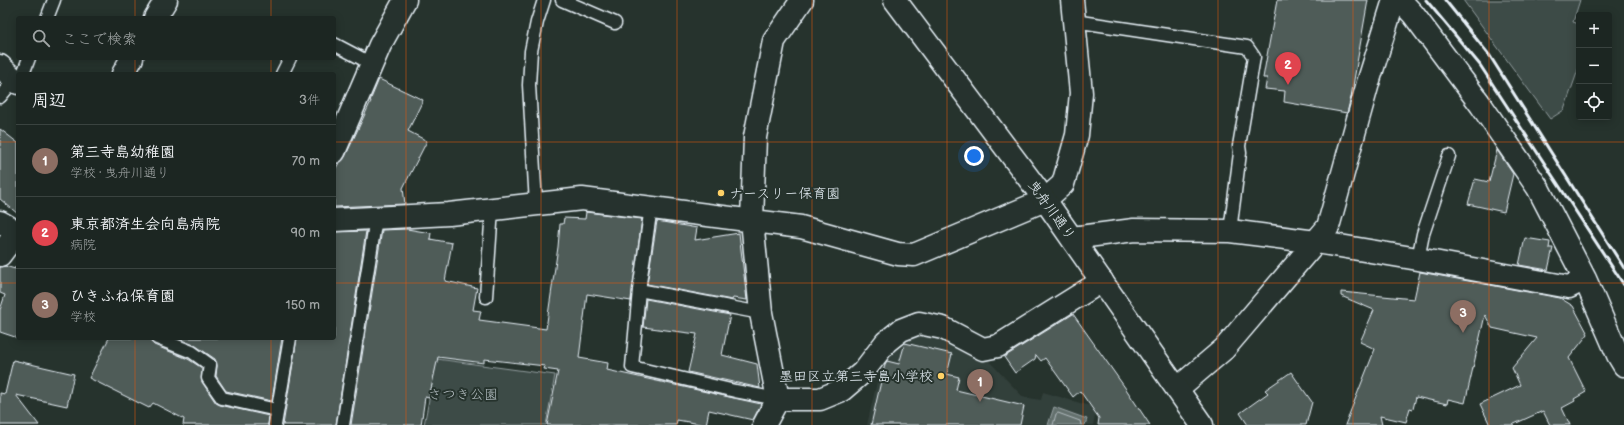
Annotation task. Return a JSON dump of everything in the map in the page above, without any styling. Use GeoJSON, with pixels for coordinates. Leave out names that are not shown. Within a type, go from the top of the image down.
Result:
{"type":"FeatureCollection","features":[{"type":"Feature","properties":{"kind":"street"},"geometry":{"type":"LineString","coordinates":[[156,16],[166,0]]}},
{"type":"Feature","properties":{"kind":"street"},"geometry":{"type":"LineString","coordinates":[[336,147],[380,45],[405,0]]}},
{"type":"Feature","properties":{"kind":"street"},"geometry":{"type":"LineString","coordinates":[[764,425],[778,399],[761,313],[752,220],[755,137],[774,41],[802,0]]}},
{"type":"Feature","properties":{"kind":"street","name":"曳舟川通り"},"geometry":{"type":"LineString","coordinates":[[895,0],[1045,200],[1202,425]]}},
{"type":"Feature","properties":{"kind":"street"},"geometry":{"type":"LineString","coordinates":[[1177,389],[1224,349],[1328,227],[1368,83],[1394,0]]}},
{"type":"Feature","properties":{"kind":"street"},"geometry":{"type":"LineString","coordinates":[[1400,0],[1413,14],[1481,105],[1538,188],[1585,279],[1618,355],[1624,365]]}},
{"type":"Feature","properties":{"kind":"street"},"geometry":{"type":"LineString","coordinates":[[336,220],[449,214],[582,199],[801,227],[898,254],[914,255],[1045,200],[1063,184],[1077,135],[1081,93],[1073,10]]}},
{"type":"Feature","properties":{"kind":"street"},"geometry":{"type":"LineString","coordinates":[[124,72],[131,60]]}},
{"type":"Feature","properties":{"kind":"street"},"geometry":{"type":"LineString","coordinates":[[0,255],[12,228]]}},
{"type":"Feature","properties":{"kind":"street"},"geometry":{"type":"LineString","coordinates":[[1072,238],[1134,230],[1230,231],[1316,242],[1569,287],[1585,279]]}},
{"type":"Feature","properties":{"kind":"street"},"geometry":{"type":"LineString","coordinates":[[778,399],[820,399],[842,390],[863,372],[886,342],[901,330],[918,323],[943,328],[983,349],[998,346],[1102,281]]}},
{"type":"Feature","properties":{"kind":"lane"},"geometry":{"type":"LineString","coordinates":[[48,16],[54,0]]}},
{"type":"Feature","properties":{"kind":"lane"},"geometry":{"type":"LineString","coordinates":[[536,204],[529,85],[531,51],[537,22],[544,0]]}},
{"type":"Feature","properties":{"kind":"lane"},"geometry":{"type":"LineString","coordinates":[[562,0],[615,23]]}},
{"type":"Feature","properties":{"kind":"lane"},"geometry":{"type":"LineString","coordinates":[[1073,10],[1247,47],[1254,57],[1239,146],[1240,153],[1230,231]]}},
{"type":"Feature","properties":{"kind":"lane"},"geometry":{"type":"LineString","coordinates":[[336,45],[372,64]]}},
{"type":"Feature","properties":{"kind":"lane"},"geometry":{"type":"LineString","coordinates":[[17,72],[27,60]]}},
{"type":"Feature","properties":{"kind":"lane"},"geometry":{"type":"LineString","coordinates":[[283,72],[289,60]]}},
{"type":"Feature","properties":{"kind":"lane"},"geometry":{"type":"LineString","coordinates":[[0,97],[14,75]]}},
{"type":"Feature","properties":{"kind":"lane"},"geometry":{"type":"LineString","coordinates":[[1418,259],[1423,234],[1449,156]]}},
{"type":"Feature","properties":{"kind":"lane"},"geometry":{"type":"LineString","coordinates":[[651,207],[639,290],[632,367],[735,391],[778,399]]}},
{"type":"Feature","properties":{"kind":"lane"},"geometry":{"type":"LineString","coordinates":[[486,297],[492,209]]}},
{"type":"Feature","properties":{"kind":"lane"},"geometry":{"type":"LineString","coordinates":[[343,425],[376,218]]}},
{"type":"Feature","properties":{"kind":"lane"},"geometry":{"type":"LineString","coordinates":[[639,290],[761,313]]}},
{"type":"Feature","properties":{"kind":"lane"},"geometry":{"type":"LineString","coordinates":[[162,340],[192,352],[210,365],[208,378],[222,398],[277,410]]}},
{"type":"Feature","properties":{"kind":"lane"},"geometry":{"type":"LineString","coordinates":[[275,425],[290,340]]}},
{"type":"Feature","properties":{"kind":"shaded area","name":"墨田区立第三寺島小学校"},"geometry":{"type":"Polygon","coordinates":[[[936,333],[972,355],[988,360],[1023,397],[1041,400],[1043,392],[1097,408],[1093,425],[867,425],[883,356],[906,336],[936,333]]]}},
{"type":"Feature","properties":{"kind":"green space"},"geometry":{"type":"Polygon","coordinates":[[[1463,0],[1580,0],[1573,22],[1576,23],[1576,76],[1564,110],[1550,119],[1463,0]]]}},
{"type":"Feature","properties":{"kind":"green space","name":"さつき公園"},"geometry":{"type":"Polygon","coordinates":[[[437,359],[555,375],[546,425],[424,425],[437,359]]]}},
{"type":"Feature","properties":{"kind":"water"},"geometry":{"type":"Polygon","coordinates":[[[1054,407],[1087,419],[1085,425],[1048,425],[1054,407]]]}},
{"type":"Feature","properties":{"kind":"building"},"geometry":{"type":"Polygon","coordinates":[[[1277,0],[1368,0],[1347,113],[1284,102],[1285,91],[1265,89],[1267,78],[1263,78],[1277,0]]]}},
{"type":"Feature","properties":{"kind":"building"},"geometry":{"type":"Polygon","coordinates":[[[379,79],[423,100],[408,131],[427,141],[403,188],[405,204],[336,207],[336,168],[345,157],[379,79]]]}},
{"type":"Feature","properties":{"kind":"building"},"geometry":{"type":"Polygon","coordinates":[[[0,129],[16,141],[16,212],[0,199],[0,129]]]}},
{"type":"Feature","properties":{"kind":"building"},"geometry":{"type":"Polygon","coordinates":[[[1497,150],[1513,174],[1504,212],[1468,204],[1475,179],[1489,182],[1497,150]]]}},
{"type":"Feature","properties":{"kind":"building"},"geometry":{"type":"Polygon","coordinates":[[[586,212],[642,219],[631,301],[587,294],[579,358],[608,363],[607,370],[761,404],[753,420],[709,410],[706,425],[677,420],[676,425],[547,425],[558,371],[544,369],[545,366],[484,359],[484,363],[438,357],[429,398],[425,397],[421,425],[351,425],[382,230],[407,229],[431,233],[430,239],[452,243],[445,281],[477,288],[473,310],[481,311],[479,320],[546,329],[560,224],[563,224],[564,218],[585,219],[586,212]]]}},
{"type":"Feature","properties":{"kind":"building"},"geometry":{"type":"Polygon","coordinates":[[[657,221],[697,228],[695,240],[739,233],[747,300],[733,298],[732,300],[647,284],[657,221]]]}},
{"type":"Feature","properties":{"kind":"building"},"geometry":{"type":"Polygon","coordinates":[[[366,231],[336,425],[283,425],[297,340],[336,340],[336,232],[366,231]]]}},
{"type":"Feature","properties":{"kind":"building"},"geometry":{"type":"Polygon","coordinates":[[[1525,238],[1550,242],[1549,248],[1553,248],[1548,270],[1519,265],[1525,238]]]}},
{"type":"Feature","properties":{"kind":"building"},"geometry":{"type":"Polygon","coordinates":[[[5,266],[15,269],[16,267],[16,337],[0,332],[0,310],[5,295],[0,293],[0,267],[5,266]]]}},
{"type":"Feature","properties":{"kind":"building"},"geometry":{"type":"Polygon","coordinates":[[[1420,272],[1560,298],[1573,306],[1588,334],[1569,358],[1586,392],[1574,399],[1575,401],[1562,408],[1570,425],[1550,425],[1543,411],[1512,425],[1490,425],[1480,404],[1520,385],[1512,368],[1537,338],[1492,328],[1485,315],[1465,403],[1448,399],[1447,404],[1416,397],[1413,409],[1410,408],[1406,422],[1380,416],[1382,425],[1345,425],[1375,349],[1360,342],[1374,310],[1341,296],[1341,292],[1414,299],[1420,272]]]}},
{"type":"Feature","properties":{"kind":"building"},"geometry":{"type":"Polygon","coordinates":[[[646,299],[730,315],[722,355],[757,364],[760,388],[688,372],[697,334],[643,327],[646,299]]]}},
{"type":"Feature","properties":{"kind":"building"},"geometry":{"type":"Polygon","coordinates":[[[1073,314],[1150,425],[1098,425],[1099,418],[1080,391],[1073,397],[1045,358],[1041,361],[1036,355],[1035,359],[1015,373],[1004,357],[1073,314]]]}},
{"type":"Feature","properties":{"kind":"building"},"geometry":{"type":"Polygon","coordinates":[[[108,340],[150,340],[154,345],[188,359],[202,368],[202,382],[216,403],[269,416],[268,425],[183,425],[184,419],[153,403],[149,408],[89,378],[108,340]]]}},
{"type":"Feature","properties":{"kind":"building"},"geometry":{"type":"Polygon","coordinates":[[[182,340],[282,340],[272,401],[226,391],[216,376],[217,366],[215,359],[196,346],[182,340]]]}},
{"type":"Feature","properties":{"kind":"building"},"geometry":{"type":"Polygon","coordinates":[[[905,343],[952,354],[947,374],[959,377],[956,390],[1024,406],[1020,425],[871,425],[885,364],[887,361],[899,364],[905,343]]]}},
{"type":"Feature","properties":{"kind":"building"},"geometry":{"type":"Polygon","coordinates":[[[13,360],[74,374],[67,406],[16,395],[39,425],[0,425],[0,393],[5,394],[13,360]]]}},
{"type":"Feature","properties":{"kind":"building"},"geometry":{"type":"Polygon","coordinates":[[[1291,372],[1312,402],[1306,425],[1248,425],[1240,413],[1268,393],[1265,390],[1291,372]]]}},
{"type":"Feature","properties":{"kind":"railway"},"geometry":{"type":"LineString","coordinates":[[1426,0],[1480,65],[1624,285]]}},
{"type":"Feature","properties":{"kind":"railway"},"geometry":{"type":"LineString","coordinates":[[1445,0],[1490,56],[1624,268]]}},
{"type":"Feature","properties":{"kind":"place","name":"東京都済生会向島病院"},"geometry":{"type":"Point","coordinates":[1288,85]}},
{"type":"Feature","properties":{"kind":"place","name":"ナースリー保育園"},"geometry":{"type":"Point","coordinates":[721,193]}},
{"type":"Feature","properties":{"kind":"place","name":"ひきふね保育園"},"geometry":{"type":"Point","coordinates":[1463,333]}},
{"type":"Feature","properties":{"kind":"place","name":"墨田区立第三寺島小学校"},"geometry":{"type":"Point","coordinates":[941,376]}},
{"type":"Feature","properties":{"kind":"place","name":"第三寺島幼稚園"},"geometry":{"type":"Point","coordinates":[980,402]}}]}
